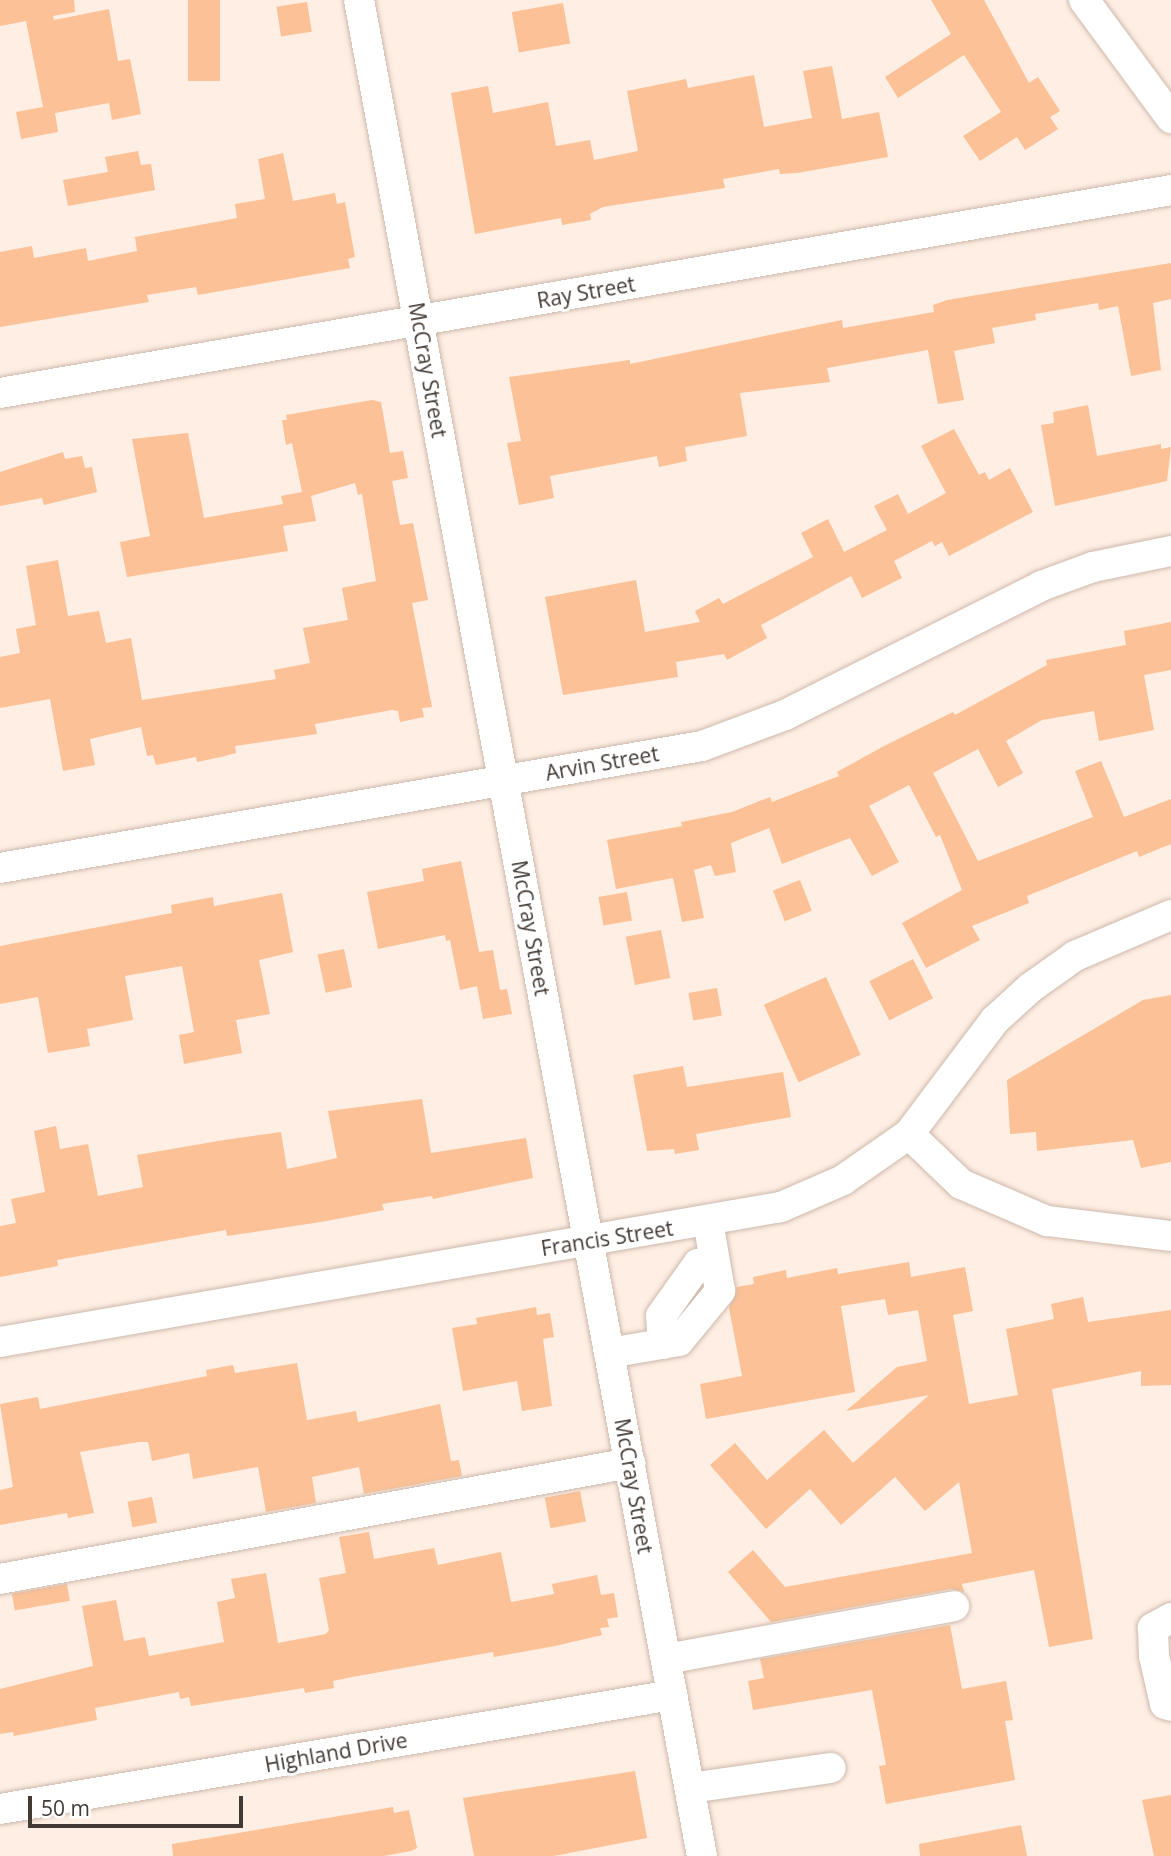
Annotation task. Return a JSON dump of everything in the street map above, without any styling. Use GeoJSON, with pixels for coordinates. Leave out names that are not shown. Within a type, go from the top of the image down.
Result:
{"type":"FeatureCollection","features":[{"type":"Feature","properties":{"kind":"street","name":"McCray Street"},"geometry":{"type":"LineString","coordinates":[[359,0],[702,1856]]}},
{"type":"Feature","properties":{"kind":"street"},"geometry":{"type":"LineString","coordinates":[[1084,0],[1171,118]]}},
{"type":"Feature","properties":{"kind":"street","name":"Ray Street"},"geometry":{"type":"LineString","coordinates":[[0,393],[1171,190]]}},
{"type":"Feature","properties":{"kind":"street","name":"Arvin Street"},"geometry":{"type":"LineString","coordinates":[[0,868],[702,746],[754,729],[1041,586],[1093,567],[1171,551]]}},
{"type":"Feature","properties":{"kind":"street","name":"Francis Street"},"geometry":{"type":"LineString","coordinates":[[0,1342],[781,1207],[843,1180],[909,1134],[995,1020],[1030,988],[1075,956],[1125,931],[1171,915]]}},
{"type":"Feature","properties":{"kind":"street"},"geometry":{"type":"LineString","coordinates":[[909,1134],[961,1184],[1047,1221],[1171,1236]]}},
{"type":"Feature","properties":{"kind":"street"},"geometry":{"type":"LineString","coordinates":[[609,1353],[679,1341],[720,1291],[708,1221]]}},
{"type":"Feature","properties":{"kind":"street"},"geometry":{"type":"LineString","coordinates":[[0,1579],[630,1463]]}},
{"type":"Feature","properties":{"kind":"street"},"geometry":{"type":"LineString","coordinates":[[666,1659],[954,1606]]}},
{"type":"Feature","properties":{"kind":"street"},"geometry":{"type":"LineString","coordinates":[[1171,1618],[1153,1628],[1154,1656],[1166,1704],[1171,1706]]}},
{"type":"Feature","properties":{"kind":"street","name":"Highland Drive"},"geometry":{"type":"LineString","coordinates":[[0,1809],[672,1695]]}},
{"type":"Feature","properties":{"kind":"street"},"geometry":{"type":"LineString","coordinates":[[690,1788],[831,1769]]}},
{"type":"Feature","properties":{"kind":"building"},"geometry":{"type":"Polygon","coordinates":[[[0,0],[74,0],[75,12],[53,16],[54,20],[109,9],[118,61],[130,59],[141,114],[112,120],[109,103],[55,113],[58,132],[21,139],[16,112],[43,107],[26,21],[0,26],[0,0]]]}},
{"type":"Feature","properties":{"kind":"building"},"geometry":{"type":"Polygon","coordinates":[[[188,0],[220,0],[220,81],[188,81],[188,0]]]}},
{"type":"Feature","properties":{"kind":"building"},"geometry":{"type":"Polygon","coordinates":[[[931,0],[984,0],[1029,83],[1038,77],[1060,111],[1050,117],[1058,129],[1025,150],[1017,137],[980,161],[963,136],[1001,112],[964,55],[898,98],[885,77],[951,34],[931,0]]]}},
{"type":"Feature","properties":{"kind":"building"},"geometry":{"type":"Polygon","coordinates":[[[307,2],[312,32],[281,36],[276,7],[307,2]]]}},
{"type":"Feature","properties":{"kind":"building"},"geometry":{"type":"Polygon","coordinates":[[[563,3],[570,43],[519,52],[512,12],[563,3]]]}},
{"type":"Feature","properties":{"kind":"building"},"geometry":{"type":"Polygon","coordinates":[[[832,66],[842,119],[879,112],[888,157],[797,173],[780,174],[779,169],[723,179],[725,188],[603,207],[590,214],[591,220],[562,225],[561,218],[475,234],[451,93],[488,86],[493,113],[548,102],[556,146],[590,140],[594,160],[638,151],[627,91],[686,79],[688,88],[754,75],[764,127],[812,118],[803,71],[832,66]]]}},
{"type":"Feature","properties":{"kind":"building"},"geometry":{"type":"Polygon","coordinates":[[[138,151],[141,165],[151,164],[155,190],[68,206],[63,180],[108,172],[105,157],[138,151]]]}},
{"type":"Feature","properties":{"kind":"building"},"geometry":{"type":"Polygon","coordinates":[[[283,153],[293,201],[335,193],[337,204],[345,202],[355,257],[348,259],[350,268],[198,295],[196,287],[147,295],[149,302],[0,327],[0,252],[32,246],[34,258],[86,248],[88,261],[137,251],[135,237],[237,218],[235,204],[265,199],[258,159],[283,153]]]}},
{"type":"Feature","properties":{"kind":"building"},"geometry":{"type":"Polygon","coordinates":[[[1171,263],[1171,299],[1153,303],[1161,370],[1131,376],[1118,306],[1099,310],[1098,303],[1035,314],[1036,320],[992,328],[995,343],[954,351],[964,400],[938,404],[928,350],[827,368],[830,382],[740,393],[747,436],[685,447],[687,461],[659,467],[657,456],[550,476],[554,498],[519,505],[507,443],[521,441],[509,377],[630,360],[630,364],[842,320],[843,328],[934,312],[933,305],[947,300],[1171,263]]]}},
{"type":"Feature","properties":{"kind":"building"},"geometry":{"type":"Polygon","coordinates":[[[372,400],[381,402],[390,453],[403,451],[408,478],[392,481],[400,525],[413,523],[428,600],[412,603],[432,707],[422,708],[424,717],[400,722],[398,711],[392,710],[315,724],[317,734],[235,746],[236,753],[221,757],[197,762],[196,757],[156,765],[153,755],[147,756],[141,727],[90,739],[95,765],[63,771],[50,699],[0,708],[0,657],[20,653],[16,629],[36,625],[26,566],[58,560],[68,616],[99,611],[106,643],[131,638],[142,700],[276,679],[274,670],[310,663],[303,628],[348,620],[342,588],[376,581],[362,494],[358,495],[355,483],[311,496],[316,521],[283,526],[288,551],[127,577],[120,542],[150,536],[132,439],[188,433],[204,518],[283,504],[281,496],[302,492],[292,443],[286,445],[282,420],[287,420],[286,415],[372,400]]]}},
{"type":"Feature","properties":{"kind":"building"},"geometry":{"type":"Polygon","coordinates":[[[1088,405],[1097,456],[1161,444],[1161,449],[1171,447],[1167,481],[1055,506],[1041,425],[1054,423],[1053,412],[1088,405]]]}},
{"type":"Feature","properties":{"kind":"building"},"geometry":{"type":"Polygon","coordinates":[[[954,429],[979,475],[985,472],[989,480],[1010,468],[1033,512],[949,556],[942,542],[935,546],[932,541],[894,561],[902,578],[862,598],[851,576],[761,625],[767,638],[727,660],[724,654],[676,662],[678,677],[563,695],[545,597],[636,580],[645,632],[700,622],[695,611],[719,598],[723,604],[813,557],[801,533],[828,519],[844,552],[887,530],[874,506],[898,494],[908,514],[946,493],[921,446],[954,429]]]}},
{"type":"Feature","properties":{"kind":"building"},"geometry":{"type":"Polygon","coordinates":[[[63,452],[65,459],[82,456],[85,468],[92,467],[97,492],[44,505],[42,498],[0,506],[0,472],[63,452]]]}},
{"type":"Feature","properties":{"kind":"building"},"geometry":{"type":"Polygon","coordinates":[[[1171,622],[1171,670],[1144,675],[1154,730],[1099,741],[1094,711],[1042,720],[1006,741],[1023,773],[998,787],[978,749],[933,773],[978,861],[1093,817],[1075,771],[1101,761],[1124,817],[1171,799],[1171,844],[1139,857],[1137,851],[1027,896],[1029,903],[972,926],[980,940],[926,968],[902,923],[962,890],[940,835],[936,837],[909,785],[869,806],[899,862],[872,876],[850,838],[782,864],[769,828],[731,843],[736,872],[715,876],[711,865],[694,870],[704,918],[682,922],[673,878],[616,889],[607,840],[682,826],[681,822],[732,812],[770,797],[772,802],[839,776],[837,772],[884,746],[953,712],[955,715],[1047,665],[1046,660],[1126,645],[1124,631],[1171,622]]]}},
{"type":"Feature","properties":{"kind":"building"},"geometry":{"type":"Polygon","coordinates":[[[461,861],[479,952],[493,950],[500,990],[507,989],[512,1014],[483,1019],[477,986],[460,990],[450,940],[446,941],[445,935],[378,949],[367,892],[424,881],[422,869],[461,861]]]}},
{"type":"Feature","properties":{"kind":"building"},"geometry":{"type":"Polygon","coordinates":[[[800,880],[812,911],[785,921],[773,890],[800,880]]]}},
{"type":"Feature","properties":{"kind":"building"},"geometry":{"type":"Polygon","coordinates":[[[627,892],[632,921],[603,926],[598,897],[627,892]]]}},
{"type":"Feature","properties":{"kind":"building"},"geometry":{"type":"Polygon","coordinates":[[[282,893],[293,952],[259,960],[270,1014],[236,1020],[242,1053],[184,1064],[179,1035],[194,1032],[182,966],[125,976],[133,1020],[87,1029],[90,1046],[48,1053],[38,997],[0,1004],[0,946],[172,913],[171,905],[213,897],[214,906],[282,893]]]}},
{"type":"Feature","properties":{"kind":"building"},"geometry":{"type":"Polygon","coordinates":[[[661,930],[670,978],[635,985],[626,937],[661,930]]]}},
{"type":"Feature","properties":{"kind":"building"},"geometry":{"type":"Polygon","coordinates":[[[344,949],[352,987],[326,993],[318,955],[344,949]]]}},
{"type":"Feature","properties":{"kind":"building"},"geometry":{"type":"Polygon","coordinates":[[[913,959],[933,998],[889,1020],[869,981],[913,959]]]}},
{"type":"Feature","properties":{"kind":"building"},"geometry":{"type":"Polygon","coordinates":[[[826,977],[861,1055],[798,1082],[764,1005],[826,977]]]}},
{"type":"Feature","properties":{"kind":"building"},"geometry":{"type":"Polygon","coordinates":[[[717,988],[722,1016],[693,1021],[688,993],[717,988]]]}},
{"type":"Feature","properties":{"kind":"building"},"geometry":{"type":"Polygon","coordinates":[[[1171,995],[1171,1162],[1141,1168],[1133,1140],[1037,1151],[1036,1132],[1010,1134],[1007,1080],[1143,1000],[1171,995]]]}},
{"type":"Feature","properties":{"kind":"building"},"geometry":{"type":"Polygon","coordinates":[[[683,1066],[687,1087],[783,1072],[791,1117],[696,1134],[699,1150],[675,1154],[674,1149],[647,1151],[633,1075],[683,1066]]]}},
{"type":"Feature","properties":{"kind":"building"},"geometry":{"type":"Polygon","coordinates":[[[422,1099],[431,1153],[526,1138],[533,1178],[433,1199],[432,1196],[382,1204],[384,1210],[321,1222],[227,1236],[226,1230],[57,1260],[58,1266],[0,1277],[0,1226],[16,1223],[11,1199],[45,1192],[34,1131],[56,1126],[60,1149],[88,1144],[98,1196],[143,1187],[137,1155],[224,1140],[281,1132],[287,1169],[337,1158],[328,1111],[422,1099]]]}},
{"type":"Feature","properties":{"kind":"building"},"geometry":{"type":"Polygon","coordinates":[[[909,1262],[911,1277],[965,1267],[973,1311],[953,1315],[969,1404],[1018,1395],[1006,1329],[1054,1319],[1051,1304],[1083,1297],[1088,1322],[1171,1310],[1171,1385],[1141,1386],[1141,1371],[1052,1389],[1093,1639],[1049,1647],[1034,1570],[962,1584],[964,1592],[951,1589],[771,1622],[728,1572],[753,1550],[785,1587],[972,1553],[959,1482],[925,1511],[895,1477],[841,1525],[810,1489],[766,1529],[710,1465],[735,1443],[767,1480],[824,1430],[853,1463],[929,1395],[846,1411],[897,1367],[927,1361],[918,1310],[888,1315],[885,1299],[841,1306],[855,1392],[706,1419],[700,1384],[742,1376],[729,1308],[737,1287],[754,1284],[753,1277],[786,1270],[787,1278],[837,1268],[838,1274],[909,1262]]]}},
{"type":"Feature","properties":{"kind":"building"},"geometry":{"type":"Polygon","coordinates":[[[536,1307],[537,1315],[550,1313],[554,1337],[543,1339],[552,1406],[522,1411],[517,1381],[463,1391],[452,1328],[477,1324],[476,1318],[536,1307]]]}},
{"type":"Feature","properties":{"kind":"building"},"geometry":{"type":"Polygon","coordinates":[[[297,1363],[307,1420],[356,1411],[358,1422],[440,1404],[451,1461],[459,1460],[462,1476],[364,1494],[359,1467],[312,1477],[316,1503],[266,1512],[258,1467],[193,1479],[189,1453],[152,1461],[148,1442],[139,1442],[80,1452],[94,1513],[68,1518],[67,1513],[0,1525],[0,1490],[13,1487],[0,1404],[38,1397],[40,1409],[207,1376],[206,1370],[233,1365],[235,1373],[297,1363]]]}},
{"type":"Feature","properties":{"kind":"building"},"geometry":{"type":"Polygon","coordinates":[[[580,1491],[586,1521],[551,1528],[545,1498],[580,1491]]]}},
{"type":"Feature","properties":{"kind":"building"},"geometry":{"type":"Polygon","coordinates":[[[152,1497],[157,1523],[132,1527],[127,1502],[152,1497]]]}},
{"type":"Feature","properties":{"kind":"building"},"geometry":{"type":"Polygon","coordinates":[[[369,1532],[374,1559],[434,1548],[438,1565],[501,1552],[511,1602],[554,1594],[552,1584],[597,1575],[601,1595],[614,1593],[618,1617],[607,1619],[609,1627],[600,1628],[602,1635],[494,1657],[493,1652],[352,1677],[333,1681],[334,1688],[305,1693],[304,1688],[191,1706],[189,1697],[180,1699],[179,1692],[95,1708],[97,1720],[14,1736],[13,1732],[0,1734],[0,1689],[93,1666],[82,1606],[116,1600],[124,1641],[145,1637],[149,1656],[224,1642],[217,1602],[235,1598],[231,1579],[266,1573],[278,1643],[326,1634],[329,1630],[319,1578],[346,1573],[339,1537],[369,1532]]]}},
{"type":"Feature","properties":{"kind":"building"},"geometry":{"type":"Polygon","coordinates":[[[67,1584],[70,1601],[15,1610],[12,1594],[67,1584]]]}},
{"type":"Feature","properties":{"kind":"building"},"geometry":{"type":"Polygon","coordinates":[[[950,1625],[962,1689],[1006,1681],[1013,1720],[1005,1721],[1015,1780],[886,1804],[879,1766],[886,1765],[872,1690],[753,1710],[748,1681],[764,1678],[760,1659],[950,1625]]]}},
{"type":"Feature","properties":{"kind":"building"},"geometry":{"type":"Polygon","coordinates":[[[635,1771],[647,1838],[554,1856],[474,1856],[463,1798],[635,1771]]]}},
{"type":"Feature","properties":{"kind":"building"},"geometry":{"type":"Polygon","coordinates":[[[1171,1795],[1171,1856],[1154,1856],[1142,1800],[1171,1795]]]}},
{"type":"Feature","properties":{"kind":"building"},"geometry":{"type":"Polygon","coordinates":[[[393,1807],[394,1813],[409,1810],[417,1848],[411,1851],[384,1856],[173,1856],[172,1844],[393,1807]]]}},
{"type":"Feature","properties":{"kind":"building"},"geometry":{"type":"Polygon","coordinates":[[[1021,1825],[1027,1856],[920,1856],[919,1844],[1021,1825]]]}}]}
